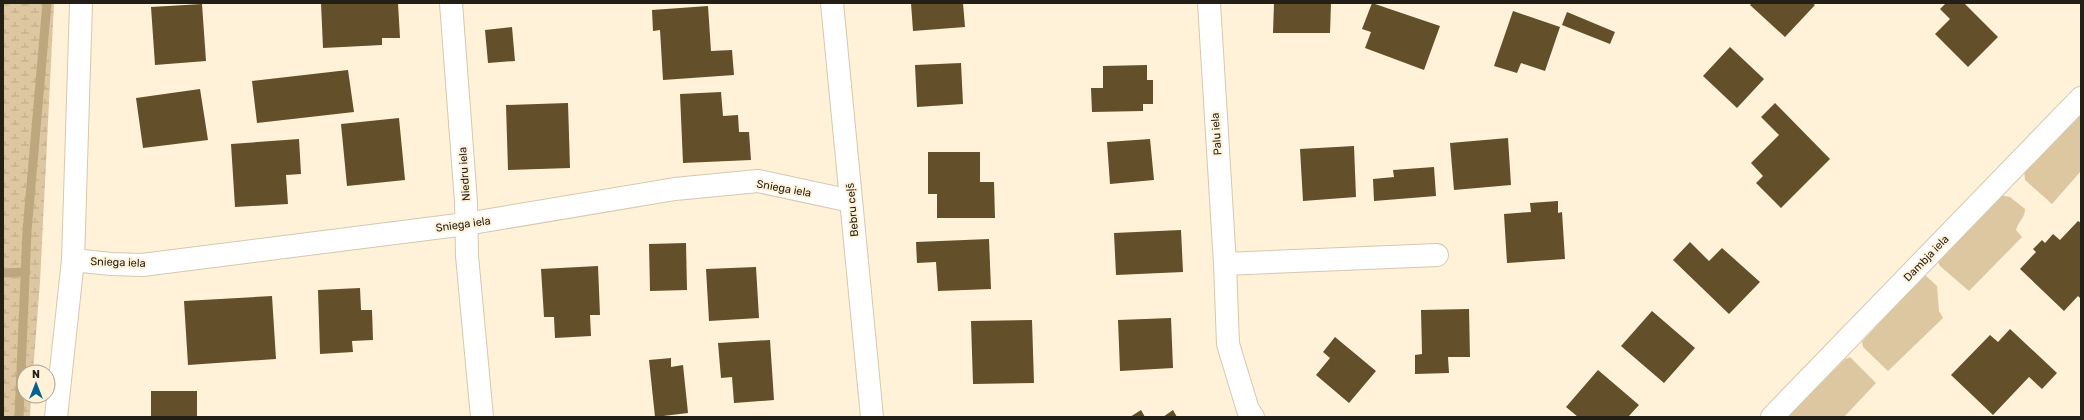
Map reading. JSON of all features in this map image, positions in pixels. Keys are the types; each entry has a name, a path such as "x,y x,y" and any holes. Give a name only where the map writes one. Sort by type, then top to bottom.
{"street":[{"path":"56,417 73,260 81,3"},
{"name":"Niedru iela","path":"451,3 466,202 474,350 482,417"},
{"name":"Bebru ceļš","path":"832,3 872,417"},
{"name":"Palu iela","path":"1208,3 1225,264 1228,344 1248,410 1253,417"},
{"name":"Dambja iela","path":"1772,417 2081,98"},
{"name":"Sniega iela","path":"73,260 111,264 142,265 466,224 675,189 758,181 851,201"},
{"path":"1225,264 1437,255"}],"green space":[{"path":"3,3 54,3 40,282 34,364 16,364 16,404 31,404 30,417 3,417"},
{"path":"2081,111 2081,171 2052,204 2025,180 2024,170"},
{"path":"2000,195 2010,197 2025,209 2024,215 2016,230 2022,237 1969,291 1940,266 1938,262 1940,256"},
{"path":"1925,275 1937,286 1939,311 1943,318 1888,371 1863,347 1862,342 1920,277"},
{"path":"1850,357 1876,383 1844,417 1787,417 1845,359"}],"building":[{"path":"321,3 398,3 400,38 382,38 382,45 323,48"},
{"path":"911,3 963,3 965,27 913,31"},
{"path":"1274,3 1331,3 1330,33 1273,33"},
{"path":"1372,3 1440,26 1424,70 1365,48 1371,32 1362,29"},
{"path":"1752,3 1812,3 1815,5 1785,37 1750,5"},
{"path":"1946,3 1964,3 1998,37 1968,67 1935,34 1950,19 1940,9"},
{"path":"202,4 206,61 155,65 151,7"},
{"path":"708,6 711,51 732,50 734,75 663,80 660,30 653,31 652,10"},
{"path":"1513,11 1560,27 1545,71 1521,63 1517,73 1494,66"},
{"path":"1567,12 1615,32 1610,44 1562,25"},
{"path":"512,27 515,61 488,63 485,30"},
{"path":"1730,47 1764,79 1737,108 1703,76"},
{"path":"961,63 963,104 917,107 915,65"},
{"path":"1147,65 1147,80 1153,80 1153,104 1143,104 1143,111 1092,112 1091,88 1103,88 1103,66"},
{"path":"348,70 354,112 257,123 252,81"},
{"path":"200,89 208,140 143,148 136,98"},
{"path":"721,92 723,116 738,115 739,132 749,132 751,160 683,163 680,94"},
{"path":"568,103 570,168 508,170 506,105"},
{"path":"1775,103 1830,159 1781,208 1756,183 1763,176 1751,163 1779,135 1761,117"},
{"path":"399,118 405,180 347,186 341,124"},
{"path":"1508,138 1511,185 1454,190 1450,143"},
{"path":"299,139 301,174 286,175 288,204 235,207 231,144"},
{"path":"1150,139 1154,180 1110,184 1107,142"},
{"path":"1354,146 1356,197 1303,201 1300,149"},
{"path":"928,152 980,152 980,182 994,182 995,218 937,218 937,194 928,194"},
{"path":"1434,167 1436,196 1374,201 1373,179 1394,177 1393,170"},
{"path":"1558,201 1558,213 1562,212 1565,259 1507,263 1504,214 1531,212 1530,203"},
{"path":"2078,221 2081,223 2081,299 2078,296 2064,311 2020,269 2036,252 2033,249 2042,240 2045,243 2053,234 2060,240"},
{"path":"1181,230 1183,272 1116,275 1114,233"},
{"path":"989,239 991,289 938,291 936,262 917,263 916,242"},
{"path":"1690,242 1709,261 1722,248 1760,282 1729,314 1673,260"},
{"path":"686,243 687,290 650,291 649,244"},
{"path":"598,266 600,315 590,315 591,336 555,338 554,317 544,317 541,269"},
{"path":"756,267 759,318 709,321 706,269"},
{"path":"360,288 361,310 372,310 373,340 352,341 353,352 320,354 318,290"},
{"path":"272,296 276,359 188,365 184,301"},
{"path":"1469,309 1470,357 1448,357 1449,373 1415,374 1415,355 1422,354 1421,310"},
{"path":"1652,311 1695,348 1664,383 1621,346"},
{"path":"1171,318 1173,368 1120,371 1118,320"},
{"path":"1032,320 1034,383 973,384 971,321"},
{"path":"2010,329 2057,373 2042,389 2029,377 1993,415 1951,375 1990,335 1998,342"},
{"path":"1335,337 1376,371 1349,403 1316,375 1330,358 1323,352"},
{"path":"770,340 774,400 734,403 732,377 721,378 718,343"},
{"path":"671,358 671,367 683,365 688,413 655,417 649,360"},
{"path":"1598,370 1639,405 1628,417 1578,417 1566,407"},
{"path":"151,391 197,391 197,417 151,417"},
{"path":"1141,410 1145,417 1130,417"},
{"path":"1173,410 1177,417 1163,417"}],"waterway":[{"path":"19,417 27,231 47,3"},
{"path":"3,273 26,272"}]}
